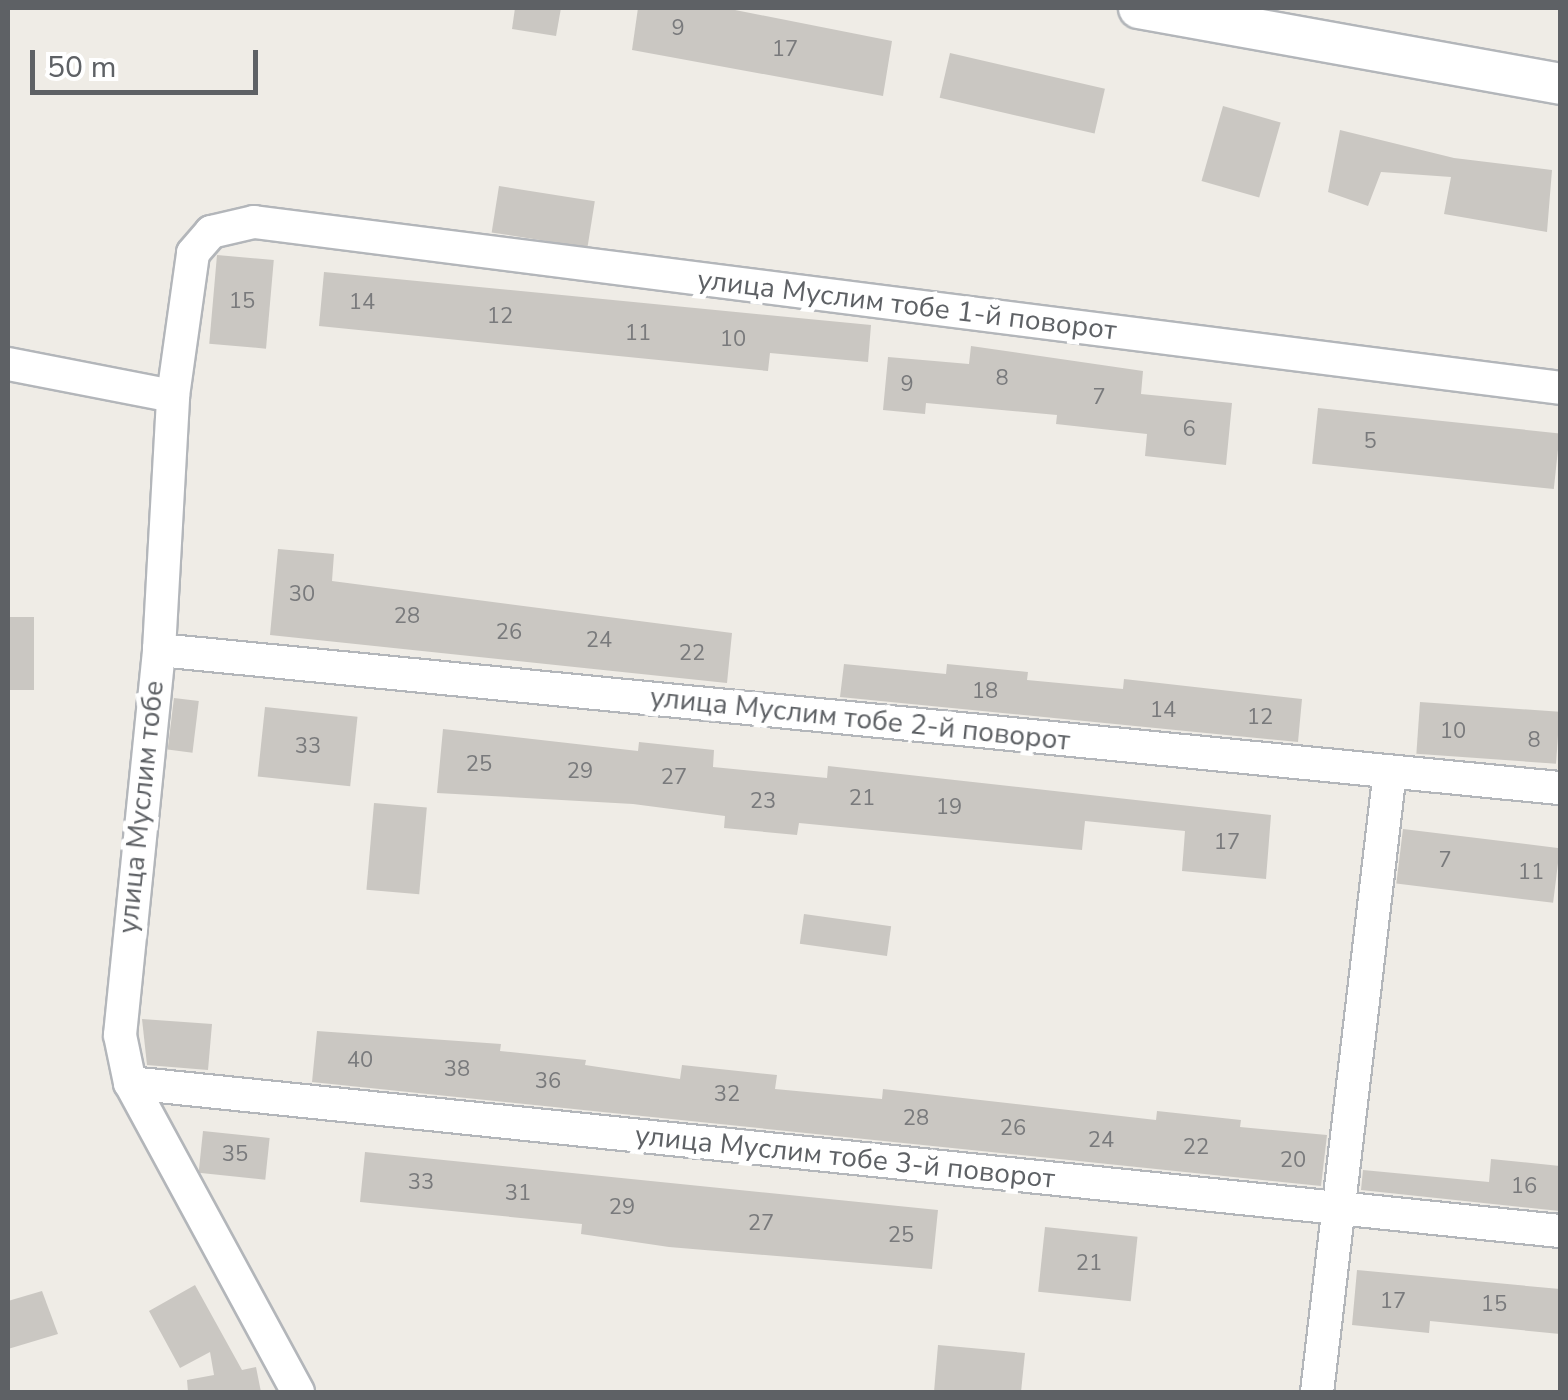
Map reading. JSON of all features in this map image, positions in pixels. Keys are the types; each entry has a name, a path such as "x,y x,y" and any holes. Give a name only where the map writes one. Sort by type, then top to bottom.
{"street":[{"path":"1138,8 1560,84"},
{"name":"улица Муслим тобе 1-й поворот","path":"254,222 1560,388"},
{"name":"улица Муслим тобе","path":"254,222 211,232 193,253 172,396 159,650 122,971 120,1035 130,1084 298,1392"},
{"path":"8,364 172,396"},
{"name":"улица Муслим тобе 2-й поворот","path":"159,650 1560,788"},
{"path":"1316,1392 1334,1207 1390,771"},
{"name":"улица Муслим тобе 3-й поворот","path":"130,1084 1560,1230"}],"building":[{"path":"515,8 561,8 556,36 512,29"},
{"path":"638,8 725,8 892,41 883,96 632,50"},
{"path":"950,53 1105,89 1095,134 940,98"},
{"path":"1223,106 1281,123 1259,198 1202,181"},
{"path":"1340,130 1454,158 1552,170 1547,232 1444,214 1451,177 1381,172 1368,206 1328,192"},
{"path":"499,186 595,201 587,248 492,232"},
{"path":"217,255 274,260 266,349 209,344"},
{"path":"324,272 871,325 868,362 770,353 768,371 319,326"},
{"path":"971,346 1143,371 1141,394 1232,403 1226,465 1145,456 1147,434 1056,424 1057,415 926,403 925,414 883,410 888,357 969,364"},
{"path":"1318,408 1560,433 1554,489 1312,464"},
{"path":"278,549 334,554 332,581 732,633 727,683 270,635"},
{"path":"8,617 34,617 34,690 8,690"},
{"path":"844,664 946,674 947,664 1028,672 1027,680 1123,689 1124,679 1302,699 1298,742 840,697"},
{"path":"174,698 199,701 192,753 168,750"},
{"path":"1420,702 1560,712 1556,764 1416,754"},
{"path":"265,707 357,717 350,786 258,777"},
{"path":"443,729 638,751 639,742 714,750 713,767 827,778 828,766 1271,815 1266,879 1182,871 1185,831 1085,821 1082,850 799,823 797,835 724,828 725,816 633,804 437,793"},
{"path":"374,803 427,808 419,894 366,890"},
{"path":"1403,829 1560,848 1553,903 1396,884"},
{"path":"804,914 891,926 887,956 800,944"},
{"path":"142,1019 212,1024 208,1070 147,1065"},
{"path":"317,1031 501,1044 500,1051 586,1060 585,1065 680,1079 682,1065 777,1075 775,1089 882,1099 883,1089 1156,1120 1157,1111 1241,1120 1240,1127 1327,1135 1321,1186 312,1082"},
{"path":"203,1131 270,1138 265,1180 199,1173"},
{"path":"365,1152 938,1210 932,1269 669,1247 581,1234 582,1224 360,1202"},
{"path":"1491,1159 1560,1166 1560,1211 1361,1190 1363,1170 1489,1182"},
{"path":"1045,1227 1137,1237 1131,1301 1038,1292"},
{"path":"1357,1270 1560,1289 1560,1334 1430,1321 1429,1333 1352,1325"},
{"path":"195,1285 242,1370 256,1367 261,1392 188,1392 187,1380 214,1375 210,1352 180,1368 149,1311"},
{"path":"42,1291 58,1334 8,1349 8,1301"},
{"path":"938,1345 1025,1353 1021,1392 934,1392"}]}
